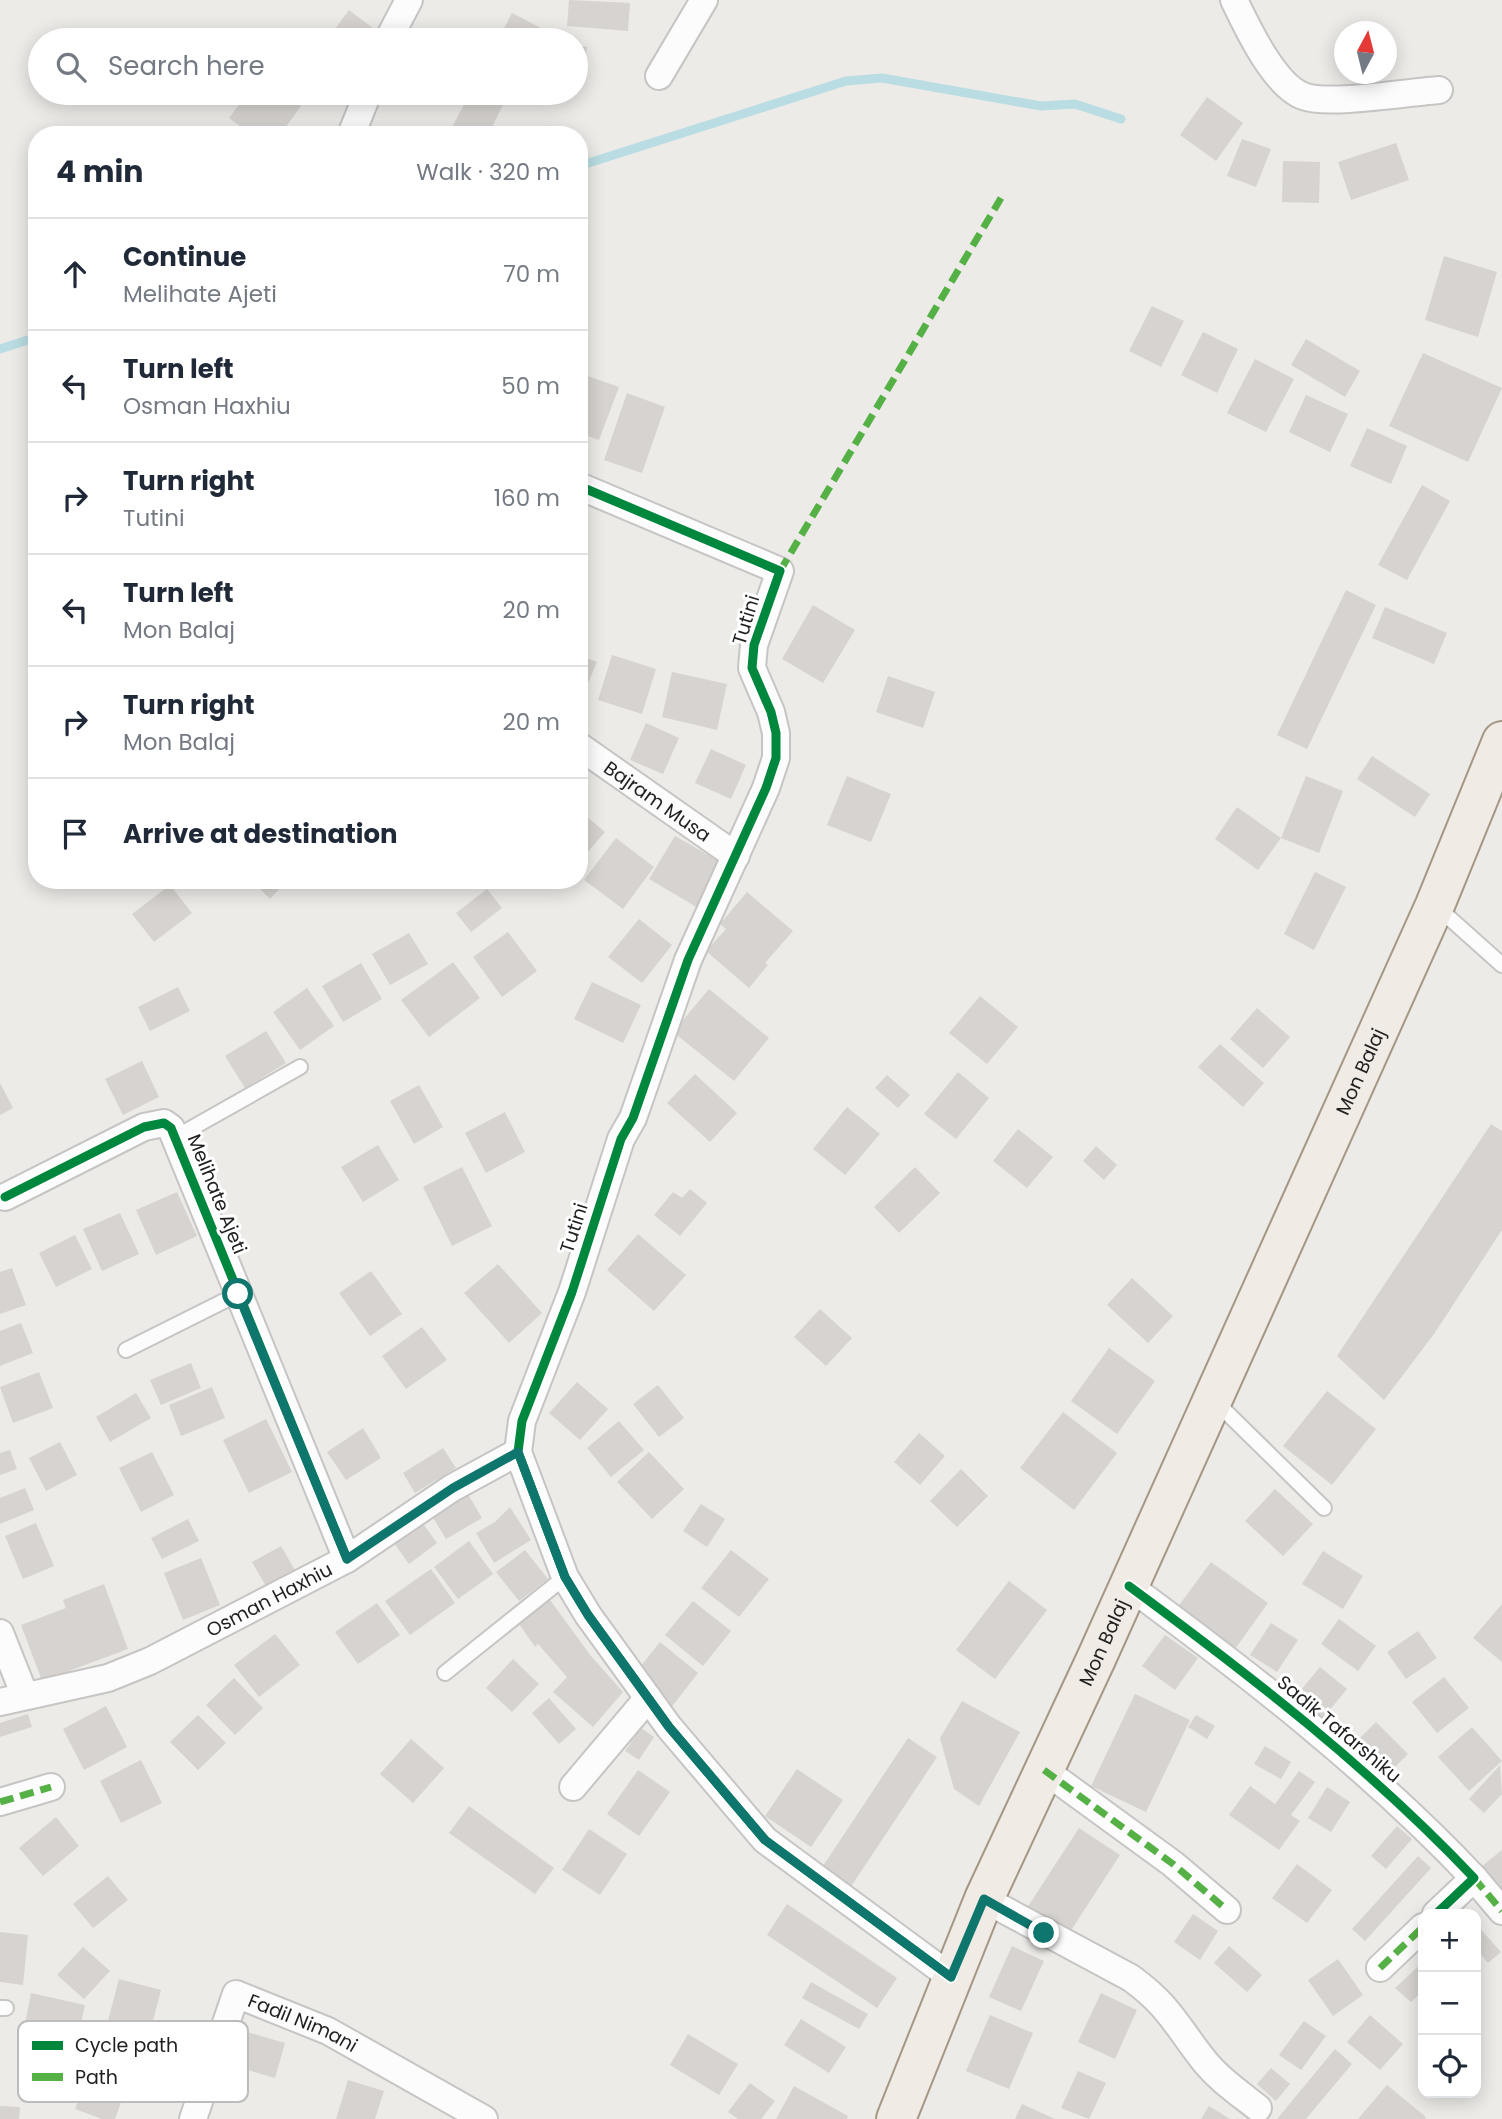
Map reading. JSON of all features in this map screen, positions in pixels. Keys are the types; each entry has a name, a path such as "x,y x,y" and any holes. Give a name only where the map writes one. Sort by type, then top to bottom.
{"main road":[{"name":"Mon Balaj","path":"896,2119 984,1899 1129,1586 1435,905 1502,741"}],"street":[{"path":"394,28 409,0"},
{"path":"659,76 704,0"},
{"path":"1234,0 1248,31 1274,69 1291,89 1304,97 1324,99 1439,90"},
{"path":"355,126 363,105"},
{"name":"Tutini","path":"588,490 780,571 754,645 752,668 771,712 776,733 776,758 736,856 688,960 633,1118 621,1139 572,1292 522,1421 518,1452 565,1577 648,1698 765,1840 951,1977"},
{"name":"Bajram Musa","path":"588,752 736,856"},
{"name":"Melihate Ajeti","path":"5,1197 155,1123 171,1128 347,1559"},
{"name":"Osman Haxhiu","path":"12,1699 108,1678 150,1661 347,1559 453,1488 518,1452"},
{"name":"Sadik Tafarshiku","path":"1129,1586 1228,1660 1349,1759 1437,1839 1502,1911"},
{"path":"0,1633 12,1699"},
{"path":"573,1787 648,1698"},
{"path":"1044,1770 1173,1864 1227,1910"},
{"path":"0,1802 51,1787"},
{"path":"1441,1909 1474,1878"},
{"path":"984,1899 1131,1978 1151,1993 1172,2014 1202,2059 1258,2108"},
{"path":"1380,1968 1418,1932"},
{"name":"Fadil Nimani","path":"227,2021 236,1994 328,2031 484,2119"},
{"name":"Fadil Nimani","path":"193,2119 199,2102"}],"lane":[{"path":"1435,905 1502,965"},
{"name":"Melihate Ajeti","path":"176,1137 300,1067"},
{"path":"126,1350 238,1294"},
{"path":"1213,1399 1324,1507"},
{"path":"445,1674 565,1577"}],"building":[{"path":"569,0 630,3 628,31 567,26"},
{"path":"349,10 373,28 336,28"},
{"path":"512,13 541,28 504,28"},
{"path":"1207,97 1243,123 1216,161 1180,135"},
{"path":"239,105 301,106 287,126 240,126 229,118"},
{"path":"464,105 503,105 492,126 453,126"},
{"path":"1242,139 1271,149 1256,187 1227,176"},
{"path":"1396,143 1409,180 1351,200 1338,162"},
{"path":"1283,161 1320,162 1319,203 1282,202"},
{"path":"1444,256 1497,272 1478,337 1425,320"},
{"path":"1152,306 1184,321 1161,367 1129,351"},
{"path":"1203,332 1238,349 1217,393 1181,375"},
{"path":"1306,339 1360,371 1345,397 1291,365"},
{"path":"1423,353 1502,388 1468,462 1389,426"},
{"path":"1255,359 1294,379 1266,432 1227,413"},
{"path":"588,376 619,387 599,440 588,436"},
{"path":"627,393 665,407 642,473 604,460"},
{"path":"1306,395 1348,414 1330,452 1289,432"},
{"path":"1367,428 1407,446 1391,484 1350,466"},
{"path":"1422,485 1450,501 1407,580 1378,565"},
{"path":"1346,590 1376,605 1307,749 1277,735"},
{"path":"813,605 855,630 823,683 782,659"},
{"path":"1385,607 1447,633 1434,664 1372,638"},
{"path":"612,655 656,669 642,714 598,700"},
{"path":"588,658 597,662 588,684"},
{"path":"672,672 727,684 717,730 662,717"},
{"path":"888,676 935,692 923,728 876,712"},
{"path":"646,723 679,738 663,774 630,760"},
{"path":"711,749 746,765 731,799 695,783"},
{"path":"1372,756 1430,794 1415,817 1357,779"},
{"path":"847,776 891,794 871,842 827,825"},
{"path":"1306,776 1343,791 1319,853 1281,838"},
{"path":"1237,807 1281,838 1258,870 1215,839"},
{"path":"588,818 605,832 588,852"},
{"path":"675,836 724,864 698,908 649,879"},
{"path":"616,838 654,867 623,909 588,883 588,875"},
{"path":"1315,872 1346,887 1314,950 1284,934"},
{"path":"165,889 173,889 192,913 154,942 132,914"},
{"path":"260,889 279,889 270,899"},
{"path":"487,889 502,908 471,932 456,913"},
{"path":"747,892 793,931 765,963 768,965 749,988 706,951 726,929 720,924"},
{"path":"639,919 672,945 642,983 608,957"},
{"path":"508,932 537,971 502,997 473,957"},
{"path":"409,933 428,964 390,985 372,954"},
{"path":"453,962 480,998 429,1037 401,1000"},
{"path":"361,963 382,999 343,1022 322,986"},
{"path":"592,982 641,1005 623,1043 574,1019"},
{"path":"178,987 190,1011 150,1031 138,1007"},
{"path":"307,988 334,1026 300,1050 273,1012"},
{"path":"709,989 769,1038 734,1081 673,1032"},
{"path":"980,996 1018,1027 987,1064 949,1033"},
{"path":"1257,1008 1290,1037 1263,1068 1230,1039"},
{"path":"266,1031 286,1063 245,1088 225,1056"},
{"path":"1220,1044 1264,1083 1243,1107 1198,1067"},
{"path":"142,1061 159,1097 123,1115 105,1079"},
{"path":"958,1072 989,1098 956,1139 924,1114"},
{"path":"695,1074 737,1113 710,1142 667,1103"},
{"path":"887,1075 910,1095 898,1108 875,1088"},
{"path":"0,1083 13,1108 0,1115"},
{"path":"419,1085 443,1127 414,1144 390,1101"},
{"path":"847,1107 880,1134 845,1175 813,1149"},
{"path":"505,1112 525,1152 486,1173 465,1133"},
{"path":"1491,1124 1502,1131 1502,1230 1434,1334 1384,1400 1337,1356"},
{"path":"1018,1129 1053,1157 1027,1188 993,1161"},
{"path":"378,1145 399,1180 363,1202 341,1167"},
{"path":"1096,1146 1117,1165 1104,1180 1083,1161"},
{"path":"462,1167 492,1226 452,1246 423,1187"},
{"path":"915,1167 940,1193 899,1233 874,1207"},
{"path":"690,1189 707,1203 680,1236 654,1215 673,1192 682,1198"},
{"path":"177,1192 197,1236 156,1255 136,1210"},
{"path":"120,1213 139,1254 102,1271 83,1229"},
{"path":"638,1234 686,1275 654,1311 607,1270"},
{"path":"75,1235 92,1269 56,1287 39,1253"},
{"path":"498,1264 542,1313 509,1343 464,1293"},
{"path":"12,1268 26,1305 0,1314 0,1272"},
{"path":"371,1271 402,1314 370,1336 339,1293"},
{"path":"1132,1278 1173,1316 1148,1343 1107,1305"},
{"path":"820,1309 852,1338 826,1366 794,1337"},
{"path":"21,1323 33,1353 0,1366 0,1331"},
{"path":"422,1327 447,1360 406,1389 382,1356"},
{"path":"1109,1348 1155,1381 1117,1434 1071,1401"},
{"path":"191,1363 201,1388 161,1405 150,1380"},
{"path":"39,1372 53,1408 13,1423 0,1387"},
{"path":"577,1382 608,1409 580,1440 549,1413"},
{"path":"658,1385 684,1418 659,1437 633,1404"},
{"path":"212,1387 225,1418 181,1436 169,1405"},
{"path":"1327,1391 1376,1429 1332,1485 1283,1446"},
{"path":"136,1393 151,1418 110,1442 96,1417"},
{"path":"1063,1412 1117,1453 1074,1510 1020,1468"},
{"path":"266,1419 292,1472 249,1493 223,1440"},
{"path":"619,1421 644,1450 611,1477 587,1448"},
{"path":"363,1428 381,1458 346,1480 327,1452"},
{"path":"919,1433 945,1456 920,1485 894,1462"},
{"path":"60,1442 77,1475 46,1491 29,1458"},
{"path":"443,1448 456,1468 415,1493 403,1473"},
{"path":"10,1450 17,1469 0,1475 0,1453"},
{"path":"152,1452 174,1495 141,1512 119,1468"},
{"path":"649,1452 684,1489 652,1519 617,1482"},
{"path":"961,1469 988,1496 957,1527 930,1501"},
{"path":"25,1488 34,1510 0,1524 0,1498"},
{"path":"465,1489 482,1518 446,1539 429,1511"},
{"path":"1275,1489 1313,1524 1283,1556 1245,1521"},
{"path":"701,1504 725,1519 707,1547 683,1531"},
{"path":"510,1507 531,1540 494,1563 476,1533 495,1522"},
{"path":"419,1518 437,1543 409,1564 391,1539"},
{"path":"188,1519 199,1541 162,1559 151,1538"},
{"path":"36,1523 54,1566 23,1579 5,1536"},
{"path":"469,1541 493,1574 458,1599 434,1567"},
{"path":"281,1546 296,1572 267,1588 252,1562"},
{"path":"525,1550 548,1579 519,1601 496,1572"},
{"path":"731,1550 769,1579 739,1617 701,1588"},
{"path":"1323,1551 1363,1576 1343,1609 1302,1584"},
{"path":"201,1558 220,1605 183,1620 164,1573"},
{"path":"1211,1562 1268,1603 1235,1649 1177,1608"},
{"path":"431,1569 455,1603 410,1635 385,1601"},
{"path":"1009,1581 1047,1610 995,1679 956,1650"},
{"path":"104,1584 128,1649 42,1681 21,1625 66,1608 63,1600"},
{"path":"550,1600 591,1656 623,1692 593,1727 553,1692 567,1677 538,1644 535,1647 517,1621"},
{"path":"693,1601 731,1631 703,1666 665,1635"},
{"path":"377,1603 400,1635 358,1664 335,1632"},
{"path":"1502,1604 1502,1662 1473,1638"},
{"path":"1339,1619 1376,1646 1358,1671 1321,1644"},
{"path":"1271,1623 1298,1640 1277,1672 1250,1655"},
{"path":"1418,1631 1437,1658 1406,1679 1387,1652"},
{"path":"275,1634 300,1665 259,1697 234,1665"},
{"path":"1165,1635 1198,1658 1175,1690 1142,1666"},
{"path":"660,1642 698,1673 667,1713 636,1672"},
{"path":"513,1659 539,1684 512,1712 486,1688"},
{"path":"1320,1667 1347,1689 1323,1718 1296,1696"},
{"path":"1444,1677 1469,1708 1437,1733 1412,1702"},
{"path":"234,1678 263,1708 235,1735 206,1705"},
{"path":"1135,1694 1190,1720 1146,1812 1091,1786"},
{"path":"549,1698 576,1729 559,1744 532,1713"},
{"path":"962,1701 1020,1732 979,1806 954,1789 940,1738"},
{"path":"106,1706 127,1747 84,1770 63,1729"},
{"path":"28,1714 32,1727 0,1737 0,1723"},
{"path":"198,1715 226,1743 198,1770 170,1742"},
{"path":"1196,1715 1215,1726 1207,1739 1188,1727"},
{"path":"1376,1722 1408,1754 1378,1784 1346,1752"},
{"path":"1472,1727 1502,1761 1469,1791 1438,1757"},
{"path":"641,1728 654,1737 639,1760 625,1751"},
{"path":"908,1738 937,1757 850,1888 821,1869"},
{"path":"411,1739 444,1768 413,1803 380,1774"},
{"path":"1265,1746 1291,1762 1281,1779 1254,1764"},
{"path":"141,1760 162,1803 121,1823 100,1781"},
{"path":"1500,1765 1502,1794 1484,1813 1469,1799"},
{"path":"797,1769 843,1800 811,1847 765,1816"},
{"path":"638,1770 670,1792 639,1836 607,1814"},
{"path":"1299,1771 1315,1782 1291,1815 1300,1821 1279,1850 1229,1815 1250,1786 1275,1804"},
{"path":"1327,1787 1350,1802 1331,1832 1308,1818"},
{"path":"469,1806 554,1868 535,1894 449,1833"},
{"path":"56,1817 79,1846 43,1876 19,1848"},
{"path":"1397,1826 1412,1839 1386,1869 1371,1856"},
{"path":"1079,1828 1120,1855 1066,1938 1025,1911"},
{"path":"589,1829 627,1854 600,1895 562,1870"},
{"path":"1502,1850 1502,1891 1482,1866"},
{"path":"1418,1856 1431,1868 1365,1941 1352,1929"},
{"path":"1297,1864 1332,1890 1307,1923 1272,1898"},
{"path":"108,1876 128,1900 93,1928 73,1904"},
{"path":"787,1904 897,1978 877,2008 767,1935"},
{"path":"1193,1914 1218,1931 1200,1960 1174,1942"},
{"path":"1481,1930 1501,1952 1488,1963 1481,1954"},
{"path":"0,1932 28,1935 23,1985 0,1982"},
{"path":"1012,1946 1044,1961 1021,2011 989,1997"},
{"path":"1229,1946 1262,1975 1247,1992 1214,1963"},
{"path":"83,1947 110,1971 84,1999 57,1975"},
{"path":"1338,1959 1363,1995 1333,2016 1308,1980"},
{"path":"1418,1967 1418,1996 1411,2002 1395,1988"},
{"path":"119,1979 161,1990 153,2021 108,2021"},
{"path":"811,1982 868,2014 859,2029 802,1998"},
{"path":"31,1993 85,2005 81,2021 26,2021"},
{"path":"1101,1993 1137,2010 1115,2059 1078,2042"},
{"path":"990,2015 1033,2033 1009,2089 966,2071"},
{"path":"1370,2015 1403,2044 1380,2070 1347,2042"},
{"path":"801,2019 846,2047 829,2073 784,2045"},
{"path":"1304,2021 1326,2036 1301,2070 1279,2055"},
{"path":"248,2032 285,2043 275,2078 248,2070"},
{"path":"688,2034 738,2064 719,2095 670,2065"},
{"path":"1335,2049 1352,2064 1306,2119 1277,2119"},
{"path":"1271,2068 1290,2084 1276,2101 1257,2084"},
{"path":"1078,2071 1106,2083 1089,2119 1061,2108"},
{"path":"348,2080 384,2091 375,2119 336,2119"},
{"path":"750,2083 775,2101 761,2119 738,2119 728,2112"},
{"path":"1387,2085 1426,2117 1425,2119 1358,2119"},
{"path":"794,2086 848,2116 847,2119 776,2119"},
{"path":"78,2102 121,2102 115,2119 102,2119 75,2109"},
{"path":"1022,2104 1055,2119 1015,2119"},
{"path":"0,2106 20,2107 19,2119 0,2119"},
{"path":"1209,2106 1230,2119 1201,2119"}],"waterway":[{"path":"588,163 846,81 882,78 1041,106 1075,104 1121,119"},
{"path":"0,349 28,340"}],"marked path":[{"path":"780,571 1001,198"},
{"path":"1044,1770 1173,1864 1227,1910"},
{"path":"0,1802 51,1787"},
{"path":"1474,1878 1502,1911"},
{"path":"1380,1968 1418,1932"}],"cycle path":[{"path":"588,490 780,571 754,645 752,668 771,712 776,733 776,758 766,788 688,960 633,1118 621,1139 572,1292 522,1421 518,1452 565,1577 588,1615 669,1727 765,1840 951,1977"},
{"path":"5,1197 144,1127 164,1123 171,1128 347,1559"},
{"path":"1129,1586 1308,1724 1393,1798 1474,1878 1441,1909"}],"route":[{"path":"238,1294 347,1559 453,1488 518,1452 565,1577 588,1615 669,1727 765,1840 951,1977 984,1899 1044,1933"}]}
